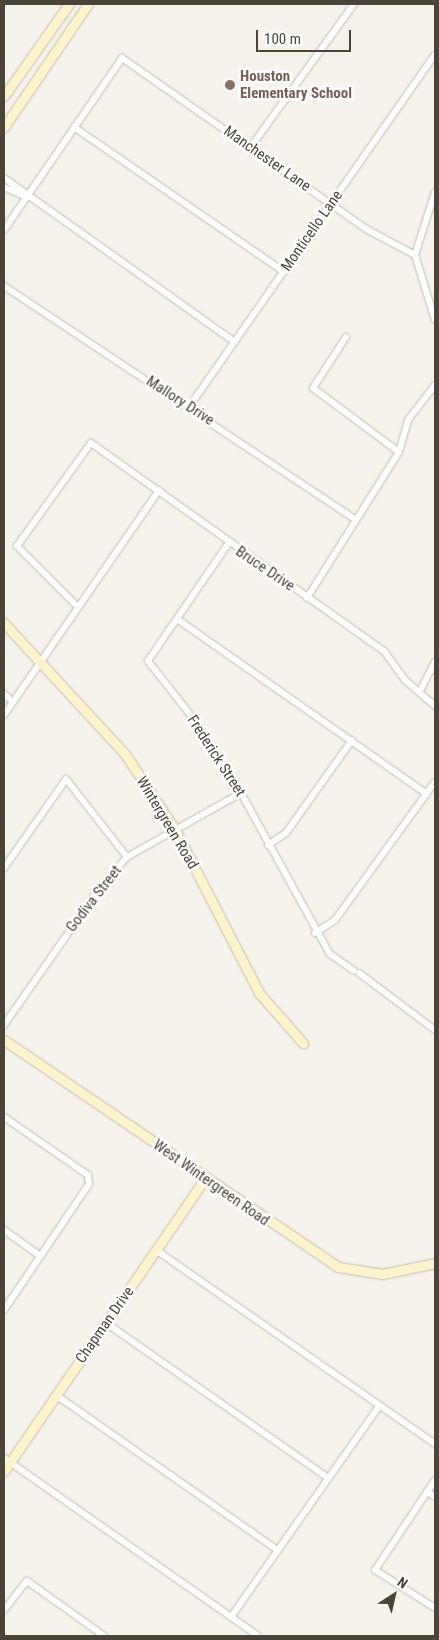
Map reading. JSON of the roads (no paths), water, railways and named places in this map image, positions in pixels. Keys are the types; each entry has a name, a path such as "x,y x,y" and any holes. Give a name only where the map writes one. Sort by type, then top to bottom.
{"street":[{"path":"4,96 69,4"},
{"path":"4,127 88,4"},
{"path":"250,148 354,4"},
{"name":"Monticello Lane","path":"189,407 435,55"},
{"name":"Manchester Lane","path":"74,127 122,58 330,204 415,255"},
{"path":"4,230 74,127 284,272"},
{"path":"4,178 26,197 235,342"},
{"path":"4,187 26,197"},
{"path":"435,192 415,255 435,320"},
{"name":"Mallory Drive","path":"4,286 189,407 355,519"},
{"path":"346,337 313,388 399,452"},
{"path":"307,598 355,519 399,452 408,420 435,385"},
{"name":"Bruce Drive","path":"77,606 17,546 86,446 90,443 159,490 228,544 384,651 435,706"},
{"path":"4,714 159,490"},
{"name":"Frederick Street","path":"228,544 148,661 193,718 242,793 315,932 330,954 435,1030"},
{"path":"178,619 427,794"},
{"name":"Wintergreen Road","path":"4,623 125,754 174,828 258,992 303,1043"},
{"path":"420,691 435,662"},
{"path":"4,694 13,702"},
{"path":"268,844 286,833 352,740"},
{"path":"4,868 66,779 127,858"},
{"path":"315,932 335,920 435,782"},
{"name":"Godiva Street","path":"4,1025 96,893 127,858 174,828 242,793"},
{"name":"West Wintergreen Road","path":"4,1040 338,1268 382,1274 435,1263"},
{"path":"4,1117 88,1175 89,1184 4,1310"},
{"name":"Chapman Drive","path":"4,1472 7,1460 56,1395 205,1179"},
{"path":"4,1230 40,1256"},
{"path":"156,1250 435,1444"},
{"path":"106,1323 328,1478"},
{"path":"56,1395 277,1550"},
{"path":"231,1617 380,1405"},
{"path":"7,1460 258,1636"},
{"path":"435,1480 375,1570 435,1608"},
{"path":"427,1492 435,1498"},
{"path":"4,1610 27,1581 99,1635"}],"place":[{"name":"Houston Elementary School","path":"230,85"}]}
